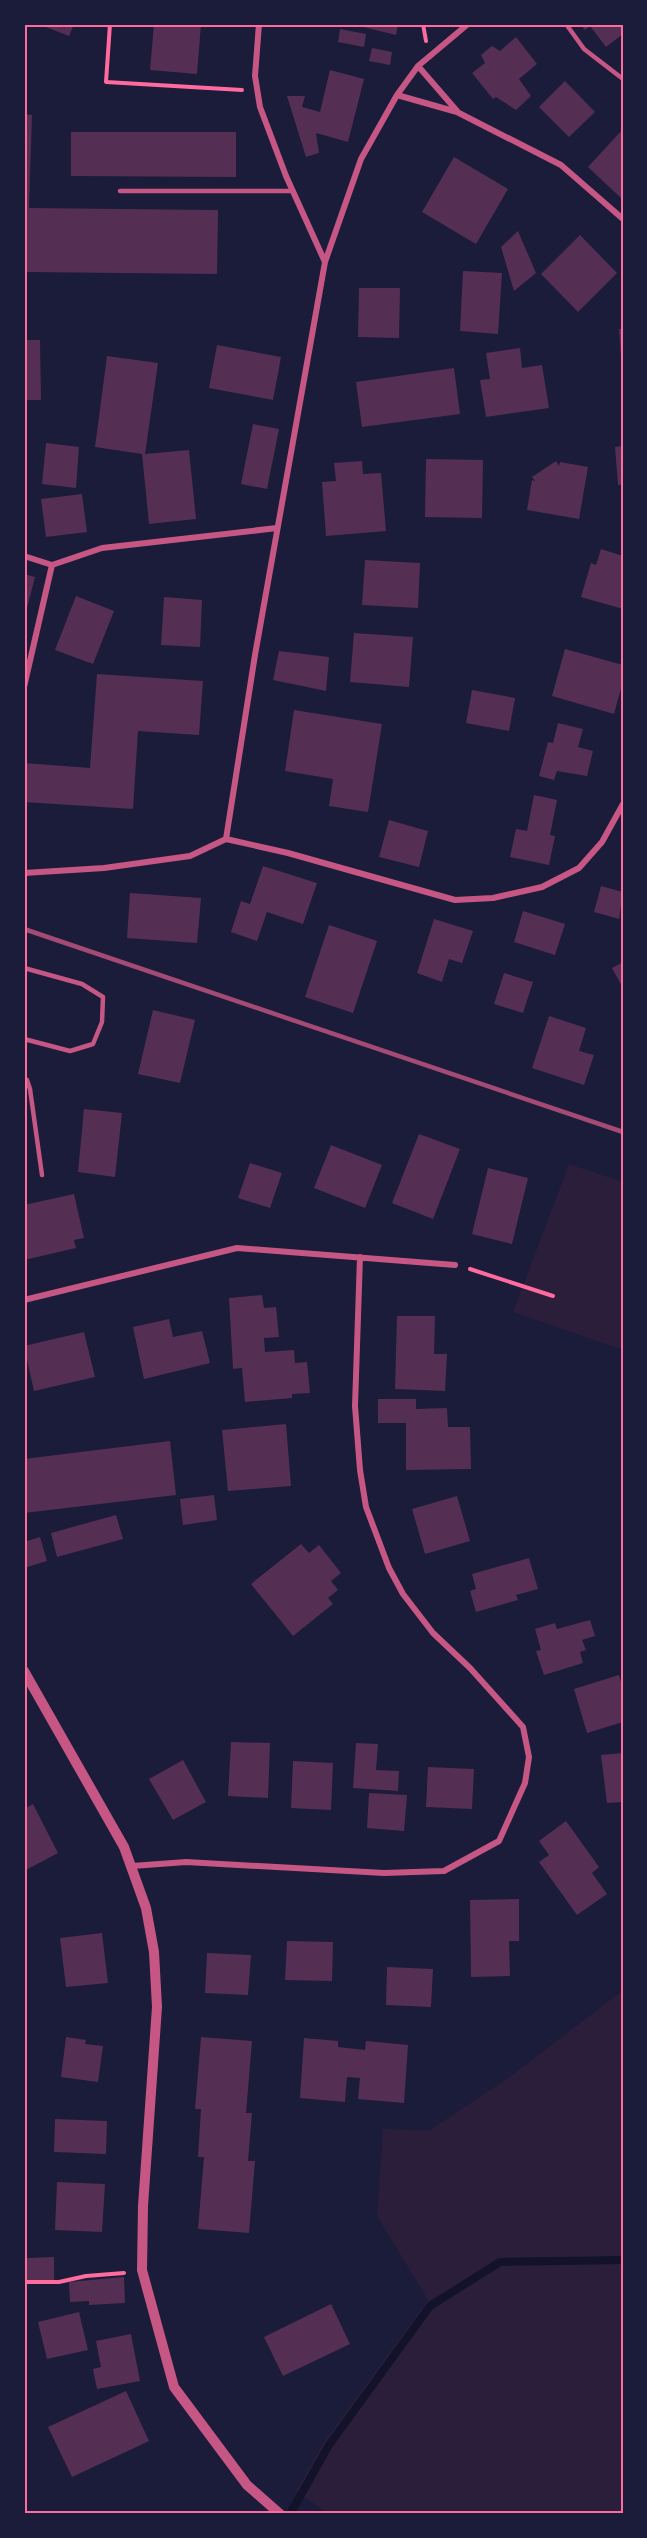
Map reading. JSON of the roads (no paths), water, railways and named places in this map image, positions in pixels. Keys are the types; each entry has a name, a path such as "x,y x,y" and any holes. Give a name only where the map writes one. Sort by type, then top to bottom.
{"street":[{"path":"259,24 255,76 260,107 292,191 325,262"},
{"path":"226,839 277,528 325,262 361,159 397,95 418,66 468,24"},
{"path":"418,66 457,112"},
{"path":"397,95 457,112 561,165 623,219"},
{"path":"24,556 52,565 102,548 277,528"},
{"path":"24,687 52,565"},
{"path":"24,873 104,868 190,856 226,839 288,853 455,900 493,898 542,887 579,868 602,842 623,804"},
{"path":"24,1300 237,1248 454,1265"},
{"path":"132,1866 186,1862 384,1873 444,1871 499,1841 525,1783 529,1757 523,1728 470,1668 433,1633 403,1594 376,1538 366,1507 360,1470 355,1406 360,1257"},
{"path":"24,1671 124,1847 146,1908 154,1952 157,2007 145,2166 142,2270 174,2387 248,2485 280,2514"}],"lane":[{"path":"566,24 584,49 623,80"},
{"path":"120,191 292,191"},
{"path":"24,968 82,984 103,997 102,1022 93,1044 70,1051 24,1039"},
{"path":"24,1079 27,1080 30,1089 42,1175"}],"waterway":[{"path":"290,2514 329,2445 430,2306 500,2262 623,2260"}],"railway":[{"path":"24,929 623,1132"}]}
